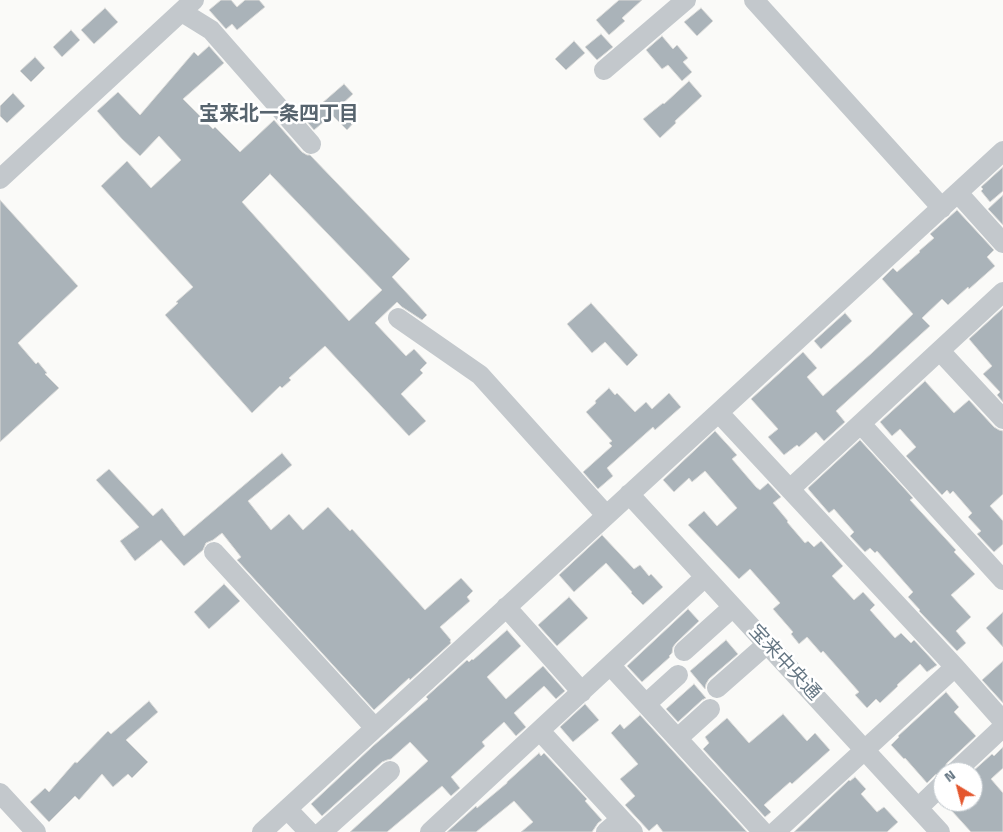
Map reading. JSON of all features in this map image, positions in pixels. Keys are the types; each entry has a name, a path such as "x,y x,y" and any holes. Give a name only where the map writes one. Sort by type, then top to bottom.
{"street":[{"path":"604,70 686,0"},
{"path":"754,0 942,208"},
{"path":"0,179 188,6 311,144"},
{"path":"262,832 1003,151"},
{"path":"958,193 1003,243"},
{"path":"790,489 1003,292"},
{"path":"398,318 480,375 606,515"},
{"path":"940,351 1003,419"},
{"path":"719,413 1003,721"},
{"path":"861,424 1003,580"},
{"name":"宝来中央通","path":"629,494 940,832"},
{"path":"214,552 375,728"},
{"path":"430,832 705,577"},
{"path":"506,607 582,692"},
{"path":"684,651 733,607"},
{"path":"717,688 767,644"},
{"path":"610,665 763,832"},
{"path":"775,832 955,667"},
{"path":"646,704 678,675"},
{"path":"678,738 710,709"},
{"path":"966,762 1003,727"},
{"path":"540,731 620,828"},
{"path":"322,832 390,771"},
{"path":"0,793 36,832"},
{"path":"918,808 933,794"},
{"path":"287,809 308,832"}],"building":[{"path":"221,0 231,0 237,7 245,0 259,0 265,7 237,30 232,24 226,29 209,10"},
{"path":"619,0 642,0 622,18 625,21 609,35 596,20"},
{"path":"105,8 118,22 94,44 81,30"},
{"path":"701,8 713,21 697,36 684,22"},
{"path":"71,30 80,40 62,57 53,47"},
{"path":"601,34 613,47 597,60 585,47"},
{"path":"662,36 673,49 677,45 688,58 683,62 692,72 682,81 668,65 662,69 646,50"},
{"path":"574,41 585,53 566,70 555,59"},
{"path":"209,46 224,63 183,99 213,129 215,127 240,152 274,120 302,152 310,155 410,259 392,277 427,315 422,320 397,302 375,323 406,356 414,349 427,363 420,370 423,373 401,394 426,421 409,436 325,346 289,378 291,380 282,388 280,386 252,413 165,315 193,287 101,186 127,161 151,188 181,160 159,136 140,156 97,111 118,92 140,115 194,52 198,56","holes":["270,174 382,290 349,321 242,202"]},
{"path":"35,57 45,68 31,82 20,71"},
{"path":"689,81 702,96 660,138 643,119 664,104"},
{"path":"344,84 353,94 341,105 357,119 347,130 332,115 314,130 303,117 319,102 321,104"},
{"path":"13,93 25,106 7,123 0,116 0,106"},
{"path":"1003,167 1003,191 990,202 981,191 983,189 981,187"},
{"path":"1003,195 1003,225 988,209"},
{"path":"0,200 78,286 18,343 36,364 38,362 47,373 45,374 59,388 0,442"},
{"path":"957,210 994,250 987,257 995,266 948,305 942,299 922,318 930,326 836,411 845,422 824,441 816,432 799,447 797,445 784,455 768,437 778,429 751,399 803,352 817,368 807,377 823,396 872,353 913,314 882,279 893,268 897,272 920,252 934,238 930,234"},
{"path":"591,303 638,355 627,366 605,342 592,353 567,324"},
{"path":"1003,308 1003,402 997,395 1000,392 983,374 992,366 969,339"},
{"path":"845,313 852,321 821,349 814,341"},
{"path":"925,381 954,413 969,400 994,427 1003,431 1003,494 990,506 1003,521 1003,544 994,552 977,534 981,531 968,517 972,513 953,491 950,494 947,490 942,495 906,456 916,447 900,429 892,436 880,422"},
{"path":"609,388 615,395 617,393 635,412 646,402 652,409 669,393 681,407 655,430 653,427 607,468 613,476 598,489 583,472 612,446 609,443 612,441 586,412"},
{"path":"715,431 737,455 732,459 756,487 760,490 768,483 781,497 773,503 805,543 808,541 814,547 821,541 843,566 832,576 854,600 863,592 875,605 870,610 895,638 901,633 911,643 914,640 937,665 927,672 920,664 880,703 876,699 867,708 855,695 859,692 823,651 821,653 807,637 799,644 791,634 793,632 773,609 780,603 750,569 739,579 688,525 704,511 717,526 737,508 705,471 692,482 689,478 674,492 663,480"},
{"path":"860,440 913,498 910,500 956,550 954,552 975,574 951,595 971,617 956,631 966,643 957,651 919,611 908,597 913,592 877,551 875,553 870,548 865,552 850,536 854,532 834,509 829,513 808,488"},
{"path":"282,453 292,465 248,501 271,530 289,514 303,530 328,507 350,531 352,529 425,610 461,578 473,591 467,597 470,601 440,627 451,640 451,643 374,710 237,560 241,557 222,533 206,543 203,550 184,566 161,540 135,561 120,541 139,527 96,480 109,469 153,516 162,508 184,536"},
{"path":"602,535 634,569 640,565 649,576 651,574 663,587 643,605 606,563 574,592 559,575"},
{"path":"224,584 240,601 209,629 194,612"},
{"path":"569,597 588,618 557,646 538,625"},
{"path":"688,609 699,621 676,643 670,657 642,682 627,666"},
{"path":"1003,612 1003,647 986,628"},
{"path":"507,630 521,646 487,677 506,699 543,666 565,691 556,699 544,686 514,713 526,727 516,736 504,722 482,742 485,746 451,777 460,788 451,796 442,786 387,832 350,832 428,761 410,742 391,759 382,762 322,816 311,804 373,746 428,699 426,697 467,660 469,662 473,660"},
{"path":"726,640 738,654 709,679 705,689 690,671"},
{"path":"1003,661 1003,703 982,680"},
{"path":"694,684 706,698 678,722 666,709"},
{"path":"946,692 959,707 954,712 976,736 948,762 933,762 933,777 927,783 891,745 898,736"},
{"path":"149,701 158,712 126,740 148,762 132,778 128,774 113,787 102,774 79,800 75,796 49,822 30,802 45,788 49,792 75,762 77,763 108,731 111,734"},
{"path":"585,704 599,720 573,742 560,727"},
{"path":"783,714 807,741 815,733 830,750 792,784 790,782 764,805 771,812 765,817 703,749 709,743 705,737 727,718 749,743"},
{"path":"640,715 747,832 663,832 657,824 649,831 625,805 635,796 620,779 638,764 611,733 620,724 624,729"},
{"path":"1003,747 1003,768 991,779 1003,793 1003,832 971,832 953,812 983,812 983,762 992,754 994,756"},
{"path":"539,753 541,756 544,753 587,799 585,801 602,820 592,832 521,832 533,822 514,801 476,832 447,832 476,806 477,808 507,783"},
{"path":"855,777 866,789 861,794 877,812 884,807 898,822 887,832 794,832 849,780"}],"district":[{"name":"宝来北一条四丁目","path":"279,115"}]}
